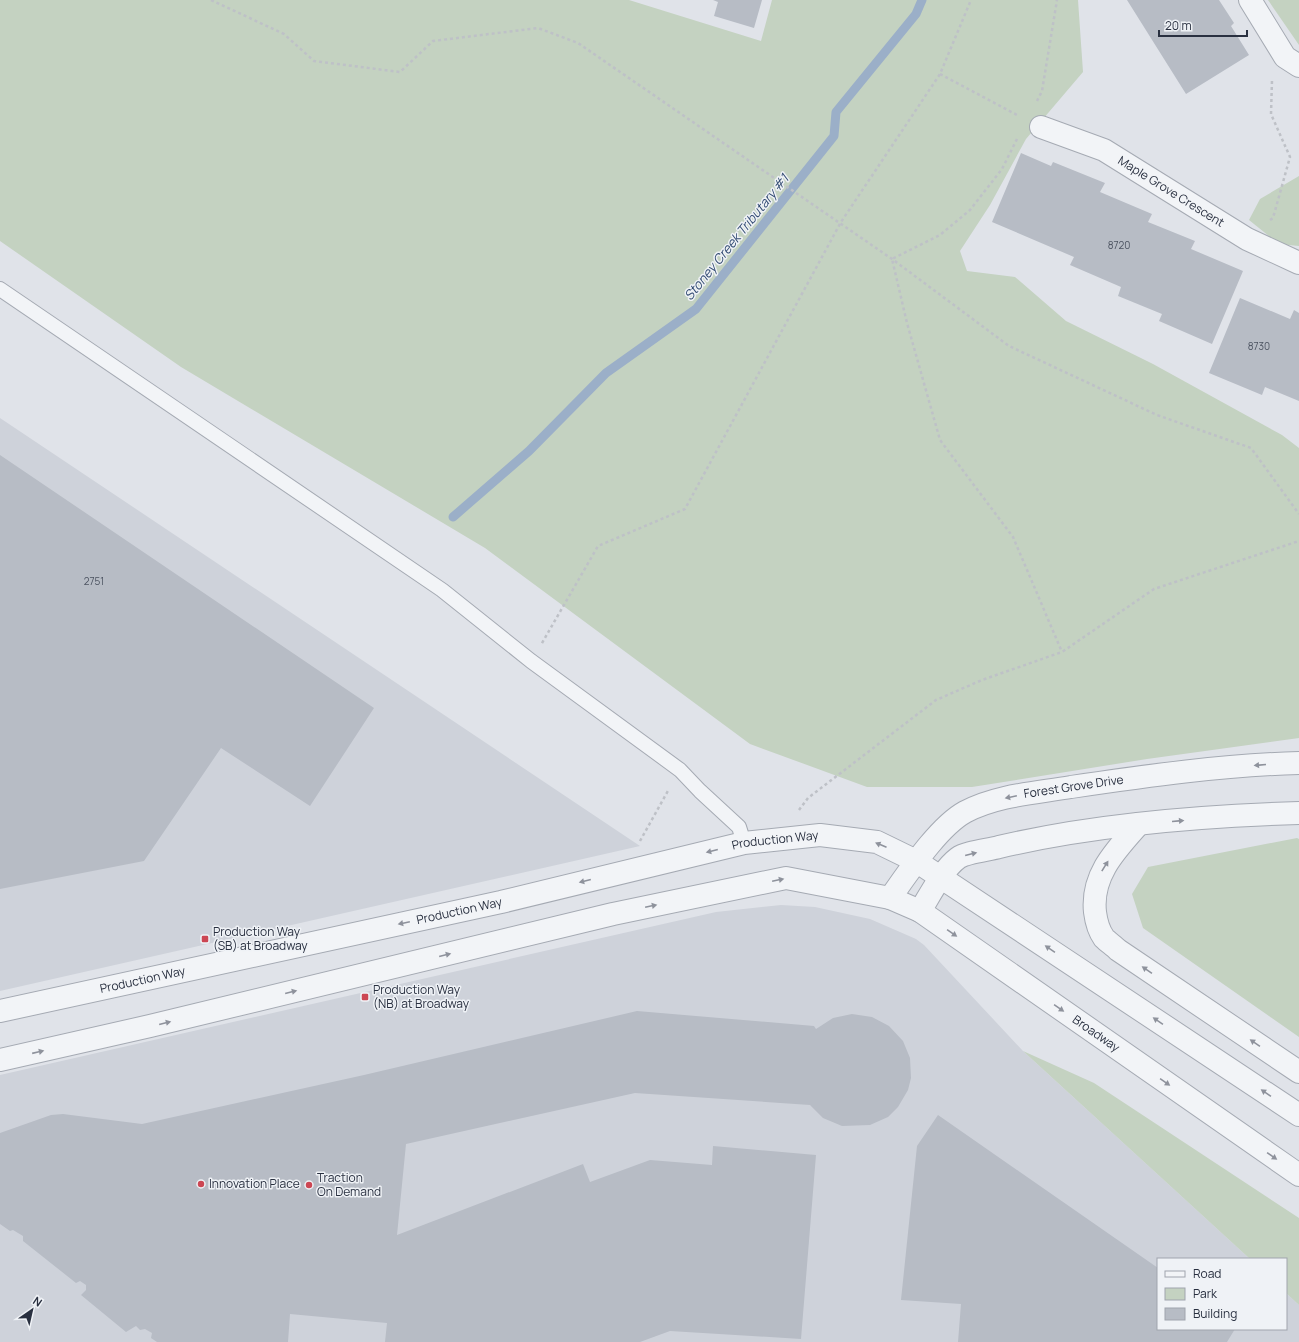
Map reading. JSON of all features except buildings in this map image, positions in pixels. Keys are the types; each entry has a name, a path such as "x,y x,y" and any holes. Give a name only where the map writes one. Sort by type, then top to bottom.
{"street":[{"path":"1250,0 1292,62"},
{"name":"Maple Grove Crescent","path":"1034,124 1104,150 1247,239 1299,263"},
{"name":"Forest Grove Drive","path":"890,898 916,861 942,830 964,813 984,803 1018,795 1146,776 1274,764 1299,764"},
{"path":"920,911 941,876 959,857 1042,837 1139,824 1243,815 1299,813"},
{"path":"1139,824 1115,851 1100,874 1095,888 1095,919 1103,937 1118,950 1299,1072"},
{"name":"Production Way","path":"0,1011 501,902 744,843 820,835 877,842 916,861"},
{"path":"916,861 941,876 1299,1115"},
{"path":"0,1060 158,1024 613,914 786,878 890,898"},
{"name":"Broadway","path":"890,898 920,911 1299,1175"}],"lane":[{"path":"0,289 442,590 531,661 680,770 700,791 739,827 744,843"}],"path":[{"path":"211,0 284,34 314,61 400,72 434,41 538,28 578,43 841,222 1008,346 1156,415 1251,448 1299,514"},
{"path":"531,661 598,546 685,509 841,222 940,74 971,0"},
{"path":"892,259 940,236 970,210 1034,124 1042,91 1058,0"},
{"path":"1273,218 1290,157 1271,114 1272,79 1292,62"},
{"path":"940,74 1034,124"},
{"path":"892,259 907,323 940,440 1013,537 1062,652"},
{"path":"798,810 808,798 936,700 982,680 1062,652 1154,589 1299,541"},
{"path":"639,843 680,770"}],"shaded area":[{"path":"0,418 640,846 0,991"},
{"path":"781,905 815,907 870,919 916,939 924,945 1023,1051 1249,1258 1157,1258 1157,1330 1287,1330 1287,1294 1299,1305 1299,1342 0,1342 0,1075 716,912"}],"green space":[{"path":"0,0 629,0 761,41 772,0 1078,0 1083,72 1026,139 990,205 960,251 967,271 1015,277 1066,321 1153,364 1282,435 1299,448 1299,738 1147,759 972,787 867,787 750,744 485,548 181,367 0,241"},
{"path":"1268,0 1299,0 1299,45"},
{"path":"1299,176 1299,246 1279,244 1249,220 1260,199"},
{"path":"1297,838 1299,839 1299,1037 1143,928 1132,894 1148,867"},
{"path":"1023,1051 1094,1083 1299,1218 1299,1305 1287,1294 1287,1258 1249,1258"}],"waterway":[{"name":"Stoney Creek Tributary #1","path":"453,517 529,451 606,373 696,309 834,136 836,112 916,14 922,0"}],"place":[{"name":"Production Way (SB) at Broadway","path":"205,939"},
{"name":"Production Way (NB) at Broadway","path":"365,997"},
{"name":"Innovation Place","path":"201,1184"},
{"name":"Traction On Demand","path":"309,1185"}]}
